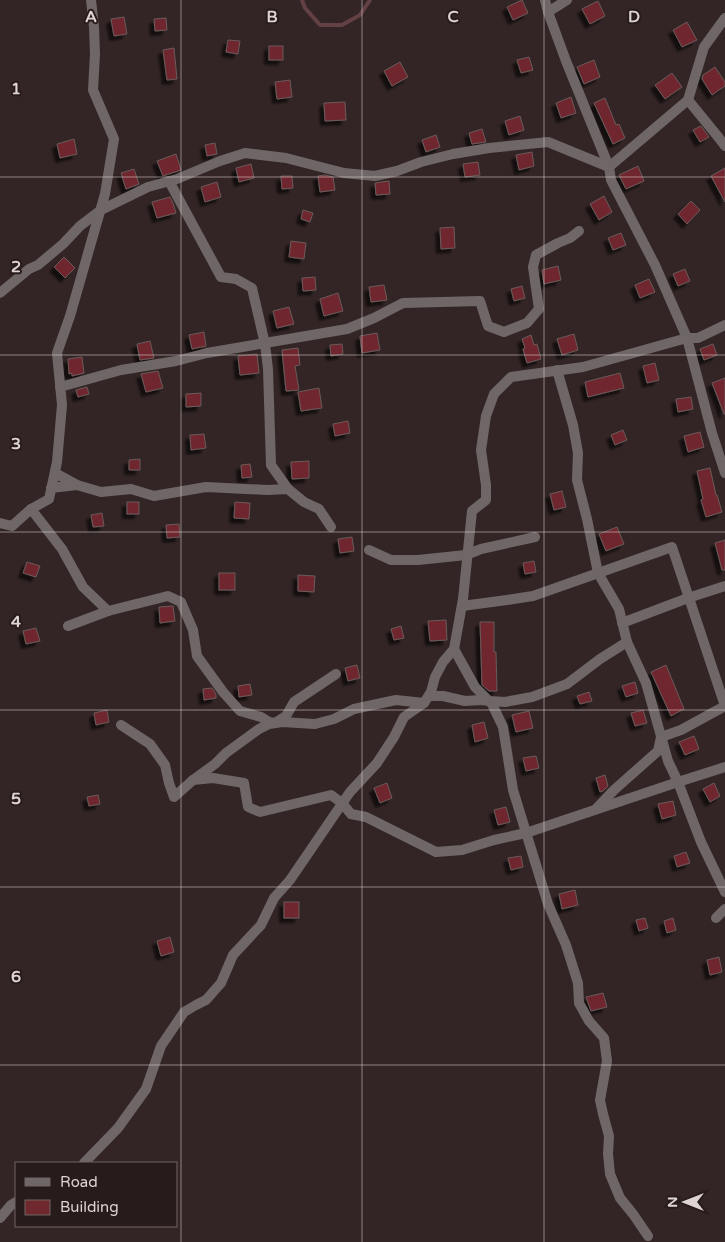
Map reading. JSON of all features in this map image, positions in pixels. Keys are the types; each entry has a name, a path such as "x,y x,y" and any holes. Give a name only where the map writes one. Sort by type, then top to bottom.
{"street":[{"path":"0,523 12,526 31,509 49,499 57,462 62,406 56,353 70,316 105,194 114,139 93,90 95,54 91,0"},
{"path":"545,0 566,61 608,167 611,180 655,265 687,338 712,433 725,473"},
{"path":"548,12 567,0"},
{"path":"608,167 688,100 704,47 725,18"},
{"path":"688,100 725,146"},
{"path":"0,293 29,269 38,265 63,244 80,226 101,210 148,187 177,179 220,161 246,153 286,158 344,173 375,176 453,154 548,142 608,167"},
{"path":"169,181 221,277 236,279 252,288 265,344 271,465 288,488 304,502 319,509 331,527"},
{"path":"60,387 121,370 347,329 403,303 480,301 488,326 504,332 527,322 539,309 533,267 536,255 578,232"},
{"path":"85,1162 118,1128 146,1089 161,1046 184,1012 206,1000 221,982 233,955 261,925 274,898 290,880 350,792 377,763 404,717 426,700 443,662 454,649 462,606 472,511 486,500 481,450 486,416 494,394 511,377 584,367 687,338 698,338 725,325"},
{"path":"557,370 573,425 578,453 577,480 598,573 619,608 628,642 646,684 668,761 701,842 725,892"},
{"path":"55,473 77,485 101,492 131,489 154,496 206,487 267,490 288,488"},
{"path":"51,488 77,485"},
{"path":"31,509 62,548 83,587 108,611"},
{"path":"369,550 391,560 418,560 466,555 481,548 535,537"},
{"path":"462,606 533,596 672,547 725,706 681,730 661,737"},
{"path":"622,623 725,586"},
{"path":"68,626 108,611 168,596 181,602 193,630 196,656 208,673 240,712 261,717 269,722 275,723 286,716 294,702 336,674"},
{"path":"121,726 150,744 165,765 174,797 226,753 269,724 282,722 315,724 334,719 354,709 396,700 426,700 443,696 465,701 506,702 532,697 567,684 600,659 628,642"},
{"path":"454,649 475,687 490,701 503,727 513,790 548,904 566,945 578,982 579,1002 589,1021 604,1038 607,1061 600,1100 609,1136 610,1174 620,1198 648,1236"},
{"path":"596,809 614,790 658,751 661,737"},
{"path":"193,780 213,778 244,783 248,807 260,812 331,795 352,814 366,817 436,852 462,850 526,833 725,767"},
{"path":"716,918 725,909"},
{"path":"0,1218 15,1203"}],"building":[{"path":"522,0 528,13 513,20 507,7"},
{"path":"598,1 605,16 590,24 582,9"},
{"path":"124,17 127,34 114,36 111,19"},
{"path":"166,18 167,30 155,31 154,19"},
{"path":"687,22 697,40 682,47 673,30"},
{"path":"228,40 240,41 238,54 226,52"},
{"path":"269,46 283,46 283,60 269,60"},
{"path":"174,48 177,79 167,80 163,50"},
{"path":"529,57 533,70 521,73 517,60"},
{"path":"594,60 600,77 584,84 577,67"},
{"path":"400,62 408,77 392,86 384,71"},
{"path":"715,67 725,82 725,86 712,95 702,79 703,75"},
{"path":"672,73 682,87 665,99 655,85"},
{"path":"290,80 292,97 277,99 275,82"},
{"path":"571,97 576,113 561,118 556,103"},
{"path":"605,98 616,125 619,124 625,138 613,144 594,103"},
{"path":"345,102 346,120 325,121 324,103"},
{"path":"520,116 524,130 509,135 505,121"},
{"path":"701,126 709,137 700,142 693,130"},
{"path":"482,129 486,142 472,144 469,133"},
{"path":"436,135 440,147 426,152 422,140"},
{"path":"74,139 77,154 60,158 57,144"},
{"path":"215,143 217,154 207,156 205,145"},
{"path":"532,152 534,166 519,170 516,155"},
{"path":"176,154 181,170 163,176 157,161"},
{"path":"478,162 480,175 465,177 463,164"},
{"path":"251,164 254,178 239,182 236,168"},
{"path":"638,166 644,181 626,189 619,175"},
{"path":"725,168 725,202 711,176"},
{"path":"134,169 139,184 126,189 121,173"},
{"path":"281,176 292,176 293,188 282,189"},
{"path":"318,176 333,177 335,190 320,192"},
{"path":"389,181 390,194 376,195 375,183"},
{"path":"217,182 221,197 205,202 201,187"},
{"path":"604,196 612,212 599,220 590,204"},
{"path":"170,197 176,213 157,218 152,202"},
{"path":"691,201 700,210 687,224 678,214"},
{"path":"303,210 313,213 310,222 301,219"},
{"path":"454,227 455,248 441,249 440,228"},
{"path":"621,233 626,245 613,250 608,238"},
{"path":"291,241 306,243 304,259 289,257"},
{"path":"64,257 75,268 65,278 54,267"},
{"path":"558,266 561,280 544,284 542,270"},
{"path":"685,269 690,281 678,286 673,274"},
{"path":"315,277 316,290 303,291 302,278"},
{"path":"649,279 655,292 640,298 635,285"},
{"path":"384,285 387,300 371,302 369,287"},
{"path":"522,286 525,298 514,301 511,289"},
{"path":"338,293 343,311 324,316 320,299"},
{"path":"289,307 294,324 277,328 273,311"},
{"path":"204,332 206,346 192,349 189,335"},
{"path":"377,333 380,350 362,353 360,336"},
{"path":"574,334 578,350 562,355 557,339"},
{"path":"531,335 534,345 537,344 541,359 527,363 522,339"},
{"path":"150,341 154,358 140,360 137,344"},
{"path":"342,344 343,354 331,356 330,345"},
{"path":"713,344 717,355 704,360 700,349"},
{"path":"298,348 300,365 295,366 299,390 286,391 282,350"},
{"path":"257,354 259,373 240,375 238,356"},
{"path":"82,357 84,373 72,376 72,373 69,374 68,359"},
{"path":"655,363 659,380 647,383 643,366"},
{"path":"158,371 163,388 146,392 141,374"},
{"path":"620,373 624,388 588,397 585,382"},
{"path":"725,378 725,414 724,414 712,383"},
{"path":"87,387 89,394 78,397 76,390"},
{"path":"319,388 322,408 301,411 298,392"},
{"path":"201,393 201,406 186,407 186,394"},
{"path":"691,397 693,409 678,412 676,399"},
{"path":"348,421 350,433 335,436 333,424"},
{"path":"623,430 627,440 615,445 611,435"},
{"path":"700,432 704,447 688,452 684,436"},
{"path":"204,434 206,448 191,450 190,435"},
{"path":"140,459 140,470 129,470 129,460"},
{"path":"309,461 309,478 292,479 291,462"},
{"path":"250,464 252,477 242,478 241,465"},
{"path":"710,468 722,512 706,517 701,500 703,499 697,471"},
{"path":"562,491 566,507 554,510 550,494"},
{"path":"127,502 139,502 139,514 127,514"},
{"path":"235,502 250,503 249,519 234,518"},
{"path":"102,513 104,526 93,527 91,515"},
{"path":"179,524 180,537 167,538 166,525"},
{"path":"617,527 624,544 606,551 599,534"},
{"path":"352,537 354,551 340,553 338,539"},
{"path":"725,540 725,570 722,570 715,543"},
{"path":"534,561 536,572 525,574 523,563"},
{"path":"27,562 40,566 36,577 23,573"},
{"path":"219,573 235,573 235,590 219,590"},
{"path":"298,575 315,576 314,592 298,591"},
{"path":"173,606 175,621 160,623 159,607"},
{"path":"446,620 447,640 430,641 428,621"},
{"path":"480,622 494,622 497,691 489,691 482,685"},
{"path":"401,626 404,638 394,640 391,629"},
{"path":"36,628 40,641 26,644 23,631"},
{"path":"357,665 360,678 348,681 345,668"},
{"path":"666,665 684,709 671,716 651,672"},
{"path":"635,682 638,693 626,697 622,686"},
{"path":"250,684 252,695 239,697 238,686"},
{"path":"212,688 216,698 204,700 203,689"},
{"path":"589,692 592,701 580,704 577,696"},
{"path":"107,710 109,722 96,725 94,713"},
{"path":"643,710 647,723 635,726 631,713"},
{"path":"529,711 533,728 516,732 512,715"},
{"path":"484,722 488,738 475,742 472,725"},
{"path":"694,736 699,749 685,755 679,742"},
{"path":"536,756 539,768 526,771 523,758"},
{"path":"605,775 608,786 600,792 596,778"},
{"path":"387,783 392,798 380,803 374,788"},
{"path":"714,783 720,796 710,802 703,789"},
{"path":"98,795 100,804 89,806 87,797"},
{"path":"673,801 676,815 662,819 658,804"},
{"path":"506,807 510,822 498,825 494,810"},
{"path":"686,852 690,863 677,867 674,856"},
{"path":"521,856 523,867 511,870 508,858"},
{"path":"575,890 578,905 562,909 559,894"},
{"path":"284,902 299,902 299,918 284,918"},
{"path":"645,918 648,928 639,931 636,920"},
{"path":"673,918 676,930 667,933 664,921"},
{"path":"170,937 174,952 161,956 157,941"},
{"path":"719,957 722,972 710,975 707,960"},
{"path":"603,993 607,1007 591,1011 586,997"}],"waterway":[{"path":"302,0 305,8 320,25 342,25 360,15 370,0"}]}
